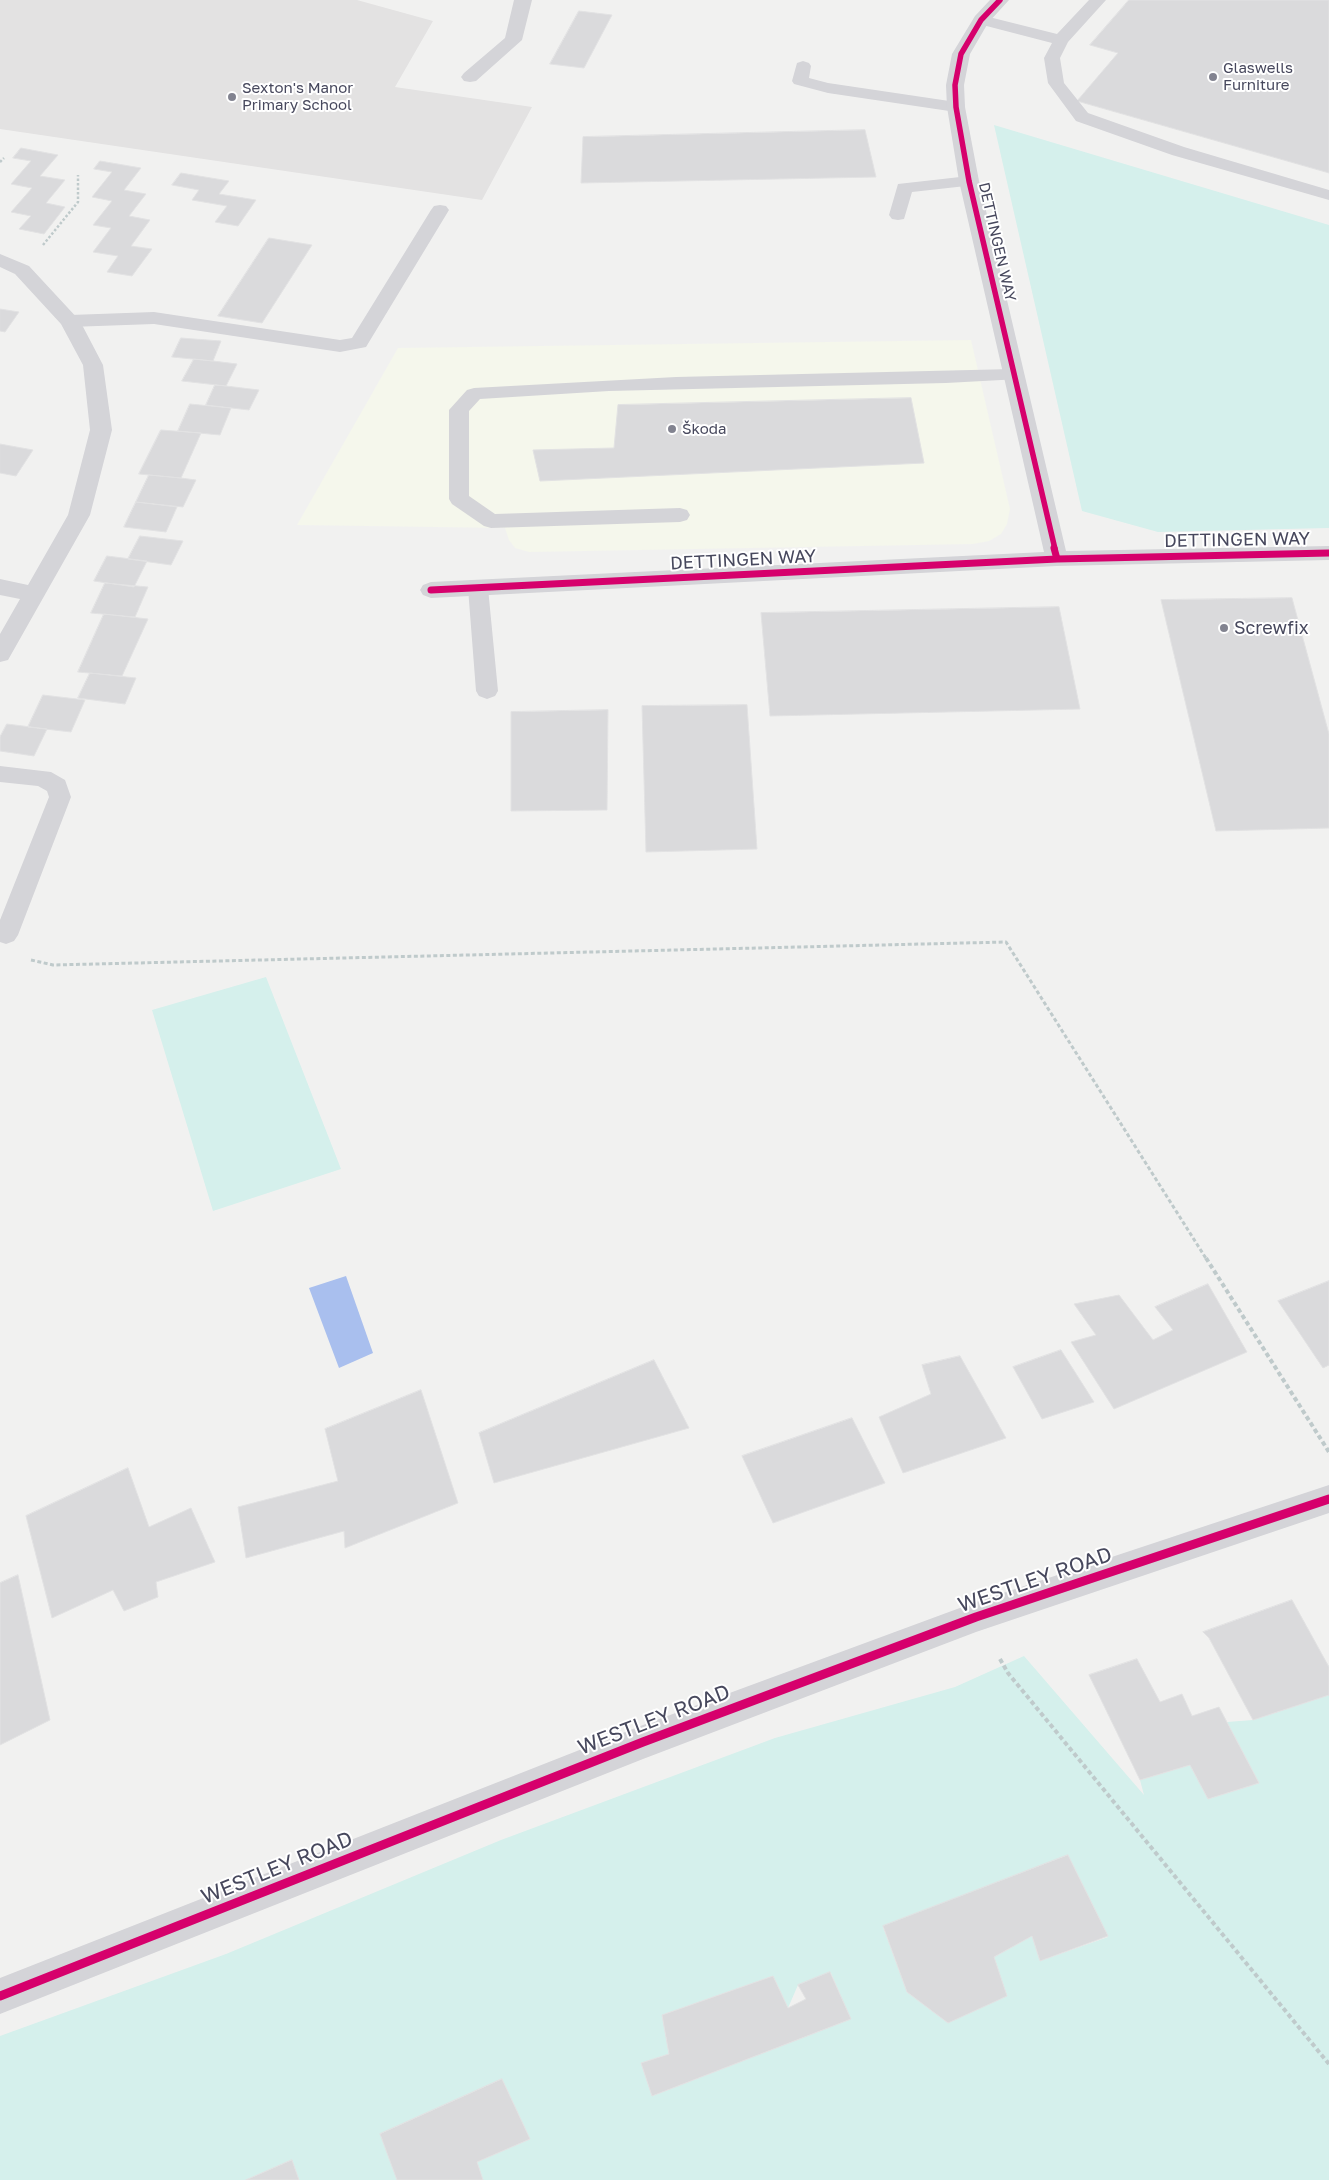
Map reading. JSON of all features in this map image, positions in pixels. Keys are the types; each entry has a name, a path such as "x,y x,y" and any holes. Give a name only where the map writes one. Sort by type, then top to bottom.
{"street":[{"path":"470,77 513,40 523,0"},
{"name":"DETTINGEN WAY","path":"1000,0 981,20 961,54 955,85 956,107 969,181 1057,559"},
{"path":"0,260 22,270 70,321 93,365 101,430 79,515 0,654"},
{"name":"DETTINGEN WAY","path":"431,590 1057,559 1329,553"},
{"path":"0,587 35,594"},
{"name":"WESTLEY ROAD","path":"0,1996 643,1742 948,1628 1329,1499"}],"lane":[{"path":"1098,0 1061,40 1052,58 1056,84 1082,117 1178,151 1329,194"},
{"path":"981,20 1061,40"},
{"path":"803,66 800,81 819,86 956,107"},
{"path":"898,215 904,188 969,181"},
{"path":"70,321 154,318 340,346 359,343 440,210"},
{"path":"680,515 491,521 459,499 459,410 474,394 519,390 621,385 886,380 1013,375"},
{"path":"478,588 488,691"},
{"path":"0,774 44,778 57,786 60,796 6,935"}],"path":[{"path":"0,162 4,158"},
{"path":"22,270 78,202 78,174"},
{"path":"6,935 22,957 53,965 1006,942 1329,1452"},
{"path":"1000,1659 1008,1673 1329,2064"}],"shaded area":[{"name":"Sexton's Manor Primary School","path":"0,0 357,0 433,21 395,87 532,107 482,200 0,129"},
{"path":"994,125 1329,225 1329,528 1158,532 1082,511"},
{"name":"Škoda","path":"971,340 1010,509 1007,524 1001,534 989,541 973,544 529,552 515,548 509,540 505,528 297,525 398,348"},
{"path":"266,977 341,1169 213,1211 152,1010"},
{"path":"1024,1656 1144,1795 1140,1780 1190,1765 1208,1799 1259,1783 1227,1722 1253,1720 1329,1695 1329,2180 483,2180 477,2162 530,2139 502,2079 380,2134 400,2180 299,2180 292,2160 246,2180 0,2180 0,2036 226,1954 501,1840 775,1738 955,1687","holes":["1068,1855 1108,1937 1040,1961 1032,1936 994,1957 948,2023 907,1992 883,1927","831,1973 850,2019 652,2096 641,2063 669,2054 662,2015 773,1976 788,2008 798,1985"]}],"water":[{"path":"346,1276 373,1353 339,1368 309,1288"}],"building":[{"name":"Glaswells Furniture","path":"1129,0 1329,0 1329,173 1077,101 1118,53 1090,45"},
{"path":"579,11 612,15 584,68 550,64"},
{"path":"865,130 876,177 581,183 583,137"},
{"path":"21,148 58,155 40,176 65,180 46,203 65,207 44,234 19,229 31,216 11,212 32,188 11,184 31,161 13,158"},
{"path":"100,161 141,168 124,190 146,194 129,216 150,220 131,246 152,249 132,276 107,272 118,256 93,252 111,228 93,225 112,201 92,197 112,172 94,169"},
{"path":"181,173 229,181 219,194 256,200 238,226 215,222 227,206 192,200 199,190 172,185"},
{"path":"269,238 312,245 262,323 218,316"},
{"path":"0,309 19,312 5,332 0,331"},
{"path":"181,338 221,341 213,361 172,357"},
{"path":"194,359 237,364 226,386 182,381"},
{"path":"215,385 259,390 249,410 206,405"},
{"path":"911,398 924,463 540,481 533,450 614,448 618,405"},
{"path":"190,404 231,408 220,435 178,431"},
{"path":"161,430 201,433 181,478 139,474"},
{"path":"0,444 33,450 16,476 0,473"},
{"path":"149,475 196,480 183,507 136,502"},
{"path":"136,502 177,507 166,532 124,527"},
{"path":"140,536 183,541 171,565 128,559"},
{"path":"107,556 147,561 134,587 94,581"},
{"path":"105,583 148,587 135,617 91,613"},
{"path":"1292,598 1329,734 1329,828 1216,831 1161,600"},
{"path":"1059,607 1080,709 770,716 761,613"},
{"path":"104,614 148,619 122,676 78,672"},
{"path":"90,673 136,678 125,704 78,698"},
{"path":"43,695 85,700 71,732 28,727"},
{"path":"747,705 757,849 646,852 642,706"},
{"path":"608,710 607,810 511,811 511,712"},
{"path":"7,724 47,729 34,756 0,751 0,737"},
{"path":"1329,1281 1329,1365 1323,1368 1278,1301"},
{"path":"1208,1284 1247,1352 1114,1409 1071,1342 1096,1335 1074,1304 1119,1295 1153,1340 1173,1330 1155,1307"},
{"path":"1061,1350 1094,1402 1042,1419 1013,1367"},
{"path":"960,1356 1006,1438 903,1473 879,1417 931,1394 922,1365"},
{"path":"654,1360 689,1428 494,1483 479,1433"},
{"path":"421,1390 458,1503 345,1548 344,1531 246,1558 238,1507 338,1481 325,1429"},
{"path":"852,1418 885,1483 773,1523 742,1456"},
{"path":"128,1468 149,1527 191,1508 215,1562 156,1582 158,1597 124,1611 113,1590 52,1618 26,1516"},
{"path":"18,1575 50,1720 0,1745 0,1583"},
{"path":"1292,1600 1329,1667 1329,1695 1253,1720 1209,1638 1203,1632"},
{"path":"1137,1659 1160,1702 1182,1694 1192,1716 1219,1707 1259,1783 1208,1799 1190,1765 1140,1780 1089,1675"},
{"path":"1068,1855 1108,1936 1040,1961 1032,1936 994,1957 1007,1996 948,2023 907,1992 883,1926"},
{"path":"830,1972 851,2019 652,2096 641,2063 669,2054 662,2015 773,1976 788,2008 806,1999 798,1985"},
{"path":"502,2079 530,2139 477,2162 483,2180 397,2180 380,2134"},
{"path":"292,2160 299,2180 246,2180"}],"cycle path":[{"path":"1000,0 981,20 961,54 955,85 956,107 969,181 1057,559"},
{"path":"431,590 1057,559 1329,553"},
{"path":"0,1996 643,1742 976,1617 1329,1499"}],"place":[{"name":"Glaswells Furniture","path":"1213,77"},
{"name":"Sexton's Manor Primary School","path":"232,97"},
{"name":"Škoda","path":"672,429"},
{"name":"Screwfix","path":"1224,628"}]}
